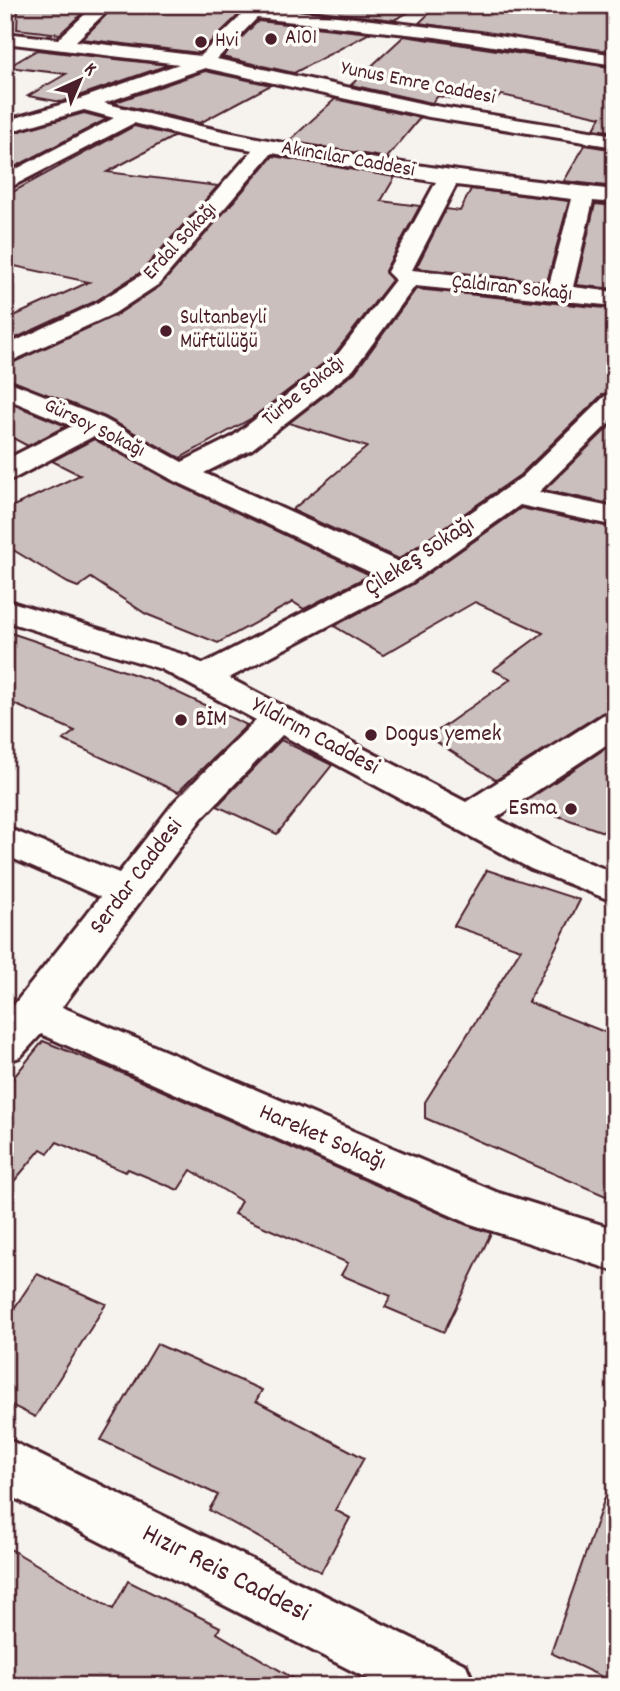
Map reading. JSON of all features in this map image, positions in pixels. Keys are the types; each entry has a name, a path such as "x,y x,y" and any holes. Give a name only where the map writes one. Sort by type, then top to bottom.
{"street":[{"path":"61,46 105,5"},
{"path":"5,127 75,107 204,62 249,8 523,42 615,60"},
{"name":"Yunus Emre Caddesi","path":"5,38 204,62 429,111 615,141"},
{"name":"Akıncılar Caddesi","path":"18,101 132,116 199,134 449,178 615,197"},
{"path":"5,184 132,116"},
{"name":"Erdal Sokağı","path":"5,356 106,307 152,279 267,146"},
{"path":"409,278 399,272 449,178"},
{"path":"559,294 584,194"},
{"name":"Çaldıran Sokağı","path":"409,278 615,299"},
{"name":"Türbe Sokağı","path":"181,473 242,443 344,363 409,278"},
{"name":"Gürsoy Sokağı","path":"5,388 94,425 181,473 401,575"},
{"name":"Çilekeş Sokağı","path":"202,678 401,575 532,483 615,402"},
{"path":"5,472 94,425"},
{"path":"514,495 615,517"},
{"name":"Yıldırım Caddesi","path":"5,610 173,662 545,860 615,888"},
{"name":"Serdar Caddesi","path":"20,1029 188,810 278,718"},
{"path":"469,818 615,723"},
{"path":"5,840 125,892"},
{"name":"Hareket Sokağı","path":"20,1029 485,1209 615,1250"},
{"name":"Hızır Reis Caddesi","path":"5,1464 381,1672 445,1686"}],"building":[{"path":"18,5 91,5 60,34 17,29"},
{"path":"116,5 243,5 243,11 199,53 82,39"},
{"path":"270,5 422,5 394,20"},
{"path":"438,5 615,5 615,52 419,23"},
{"path":"258,21 370,33 294,73 222,57"},
{"path":"404,36 615,68 615,132 594,129 601,117 502,95 488,105 438,96 432,103 351,85"},
{"path":"37,50 168,65 61,102 28,96 66,74 8,67"},
{"path":"205,71 271,85 200,123 113,103"},
{"path":"335,99 420,118 387,158 289,141"},
{"path":"84,113 107,119 9,170 5,169 5,135"},
{"path":"134,126 175,136 107,172 218,186 141,272 96,301 5,343 5,320 89,282 5,264 5,196"},
{"path":"585,145 615,150 615,187 564,181"},
{"path":"273,156 395,177 381,201 420,206 385,271 392,280 333,356 252,418 180,458 105,417 5,378 5,366 116,315 160,286"},
{"path":"471,189 569,201 547,282 416,268 446,209 460,211"},
{"path":"595,204 615,206 615,289 576,285"},
{"path":"416,289 615,309 615,391 603,394 520,475 399,559 292,510 367,447 289,423 355,372"},
{"path":"5,401 66,426 28,446 5,434"},
{"path":"615,421 615,505 544,490"},
{"path":"94,439 170,481 370,575 304,609 293,602 218,643 146,614 91,578 78,587 68,583 5,545 5,510 80,475 52,461"},
{"path":"521,508 615,528 615,710 602,713 496,780 429,737 511,679 493,670 543,633 475,602 383,655 334,626 413,584"},
{"path":"5,631 151,680 247,725 178,792 63,740 75,731 5,700"},
{"path":"281,740 332,765 277,834 217,806"},
{"path":"615,742 615,836 524,804 526,801"},
{"path":"487,870 580,900 528,1002 615,1036 615,1200 425,1118 425,1102 521,949 454,926"},
{"path":"43,1041 467,1225 491,1233 444,1332 385,1307 391,1296 341,1275 348,1263 234,1214 241,1201 191,1170 178,1190 128,1169 125,1172 57,1142 48,1153 41,1149 5,1192 5,1088"},
{"path":"37,1274 106,1304 35,1417 5,1402 5,1322"},
{"path":"157,1344 262,1390 256,1401 364,1458 335,1510 350,1518 321,1572 209,1510 218,1495 101,1440"},
{"path":"609,1486 615,1487 615,1683 551,1653"},
{"path":"5,1546 113,1609 128,1581 220,1627 217,1633 306,1686 5,1686"}],"place":[{"name":"A101","path":"271,39"},
{"name":"Hvi","path":"201,42"},
{"name":"Sultanbeyli Müftülüğü","path":"166,331"},
{"name":"BİM","path":"181,720"},
{"name":"Dogus yemek","path":"371,735"},
{"name":"Esma","path":"571,809"}]}
